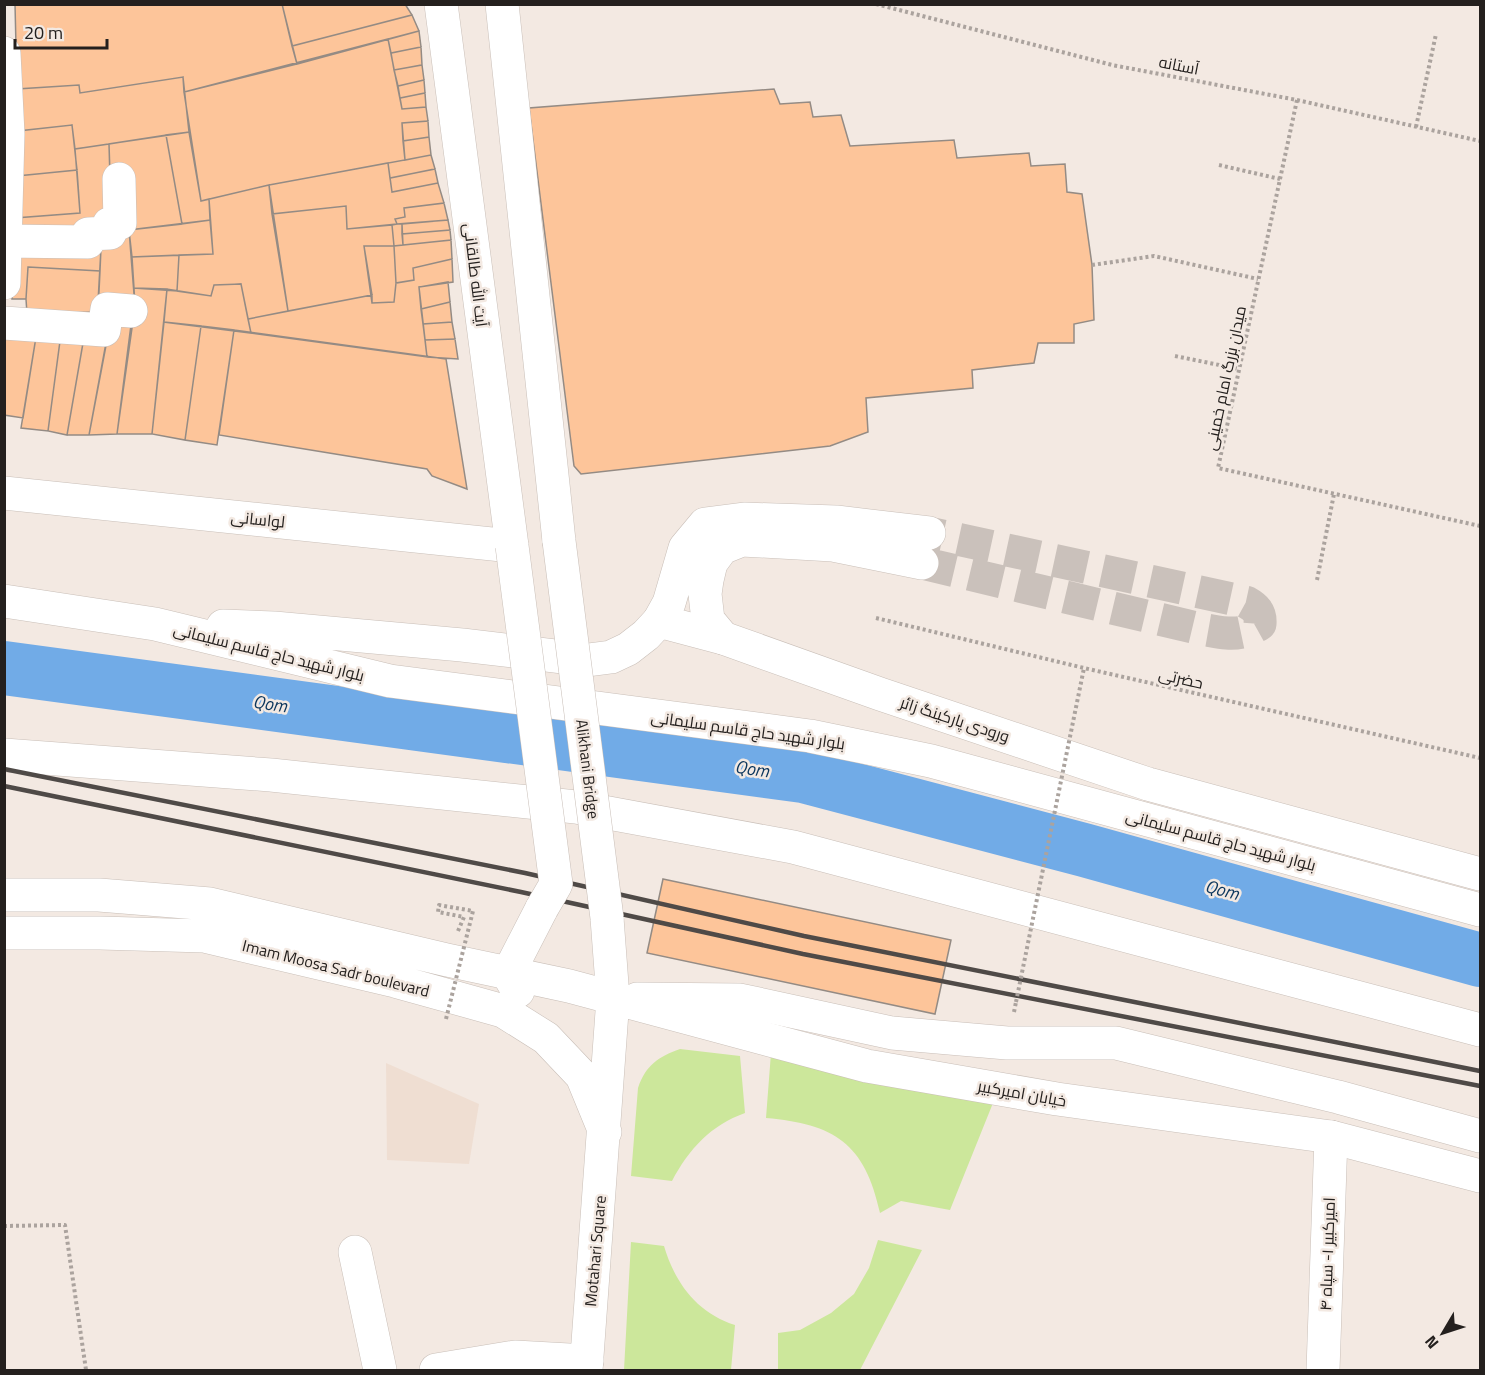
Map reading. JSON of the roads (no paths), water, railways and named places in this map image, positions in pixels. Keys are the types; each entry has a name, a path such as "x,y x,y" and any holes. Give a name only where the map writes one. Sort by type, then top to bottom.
{"main road":[{"name":"آیت الله طالقانی","path":"441,4 512,546"},
{"name":"Alikhani Bridge","path":"502,4 559,541 607,918 613,998"},
{"path":"4,53 8,134 4,283"},
{"path":"5,241 88,242 88,234 110,233 109,224 120,223 119,179"},
{"path":"4,323 104,330 107,309 131,311"},
{"name":"لواسانی","path":"4,493 512,546"},
{"path":"723,638 708,620 705,594 711,563 705,524 744,519 836,522 925,548"},
{"path":"156,624 274,628 462,645 588,660 611,657 628,649 659,621 669,603 685,548 709,541"},
{"path":"503,1011 513,1005 518,995 518,989 508,974 556,884 512,546"},
{"name":"بلوار شهید حاج قاسم سلیمانی","path":"4,601 156,624 390,681 810,736 931,761 1480,910"},
{"name":"ورودی پارکینگ زائر","path":"659,621 723,638 880,694 1148,784 1480,874"},
{"path":"4,755 271,775 576,807 793,847 1480,1030"},
{"name":"Imam Moosa Sadr boulevard","path":"4,895 99,895 210,904 508,974 569,986"},
{"name":"Imam Moosa Sadr boulevard","path":"4,933 204,936 395,981 503,1011 546,1038 582,1076 605,1132"},
{"name":"خیابان امیرکبیر","path":"569,986 867,1066 1057,1099 1331,1137 1480,1176"},
{"path":"613,998 740,1000 903,1034 1007,1043 1116,1043 1338,1097 1480,1136"},
{"name":"Motahari Square","path":"582,1368 605,1132 613,998"},
{"name":"امیرکبیر ۱- سپاه ۴","path":"1323,1371 1331,1137"},
{"path":"355,1252 380,1371"},
{"path":"436,1371 515,1357 582,1368"}],"waterway":[{"name":"Qom","path":"4,668 803,776 1084,850 1480,960"}],"tunnel":[{"path":"922,563 1201,629 1238,633 1260,624 1257,610 1246,602 929,533"}],"railway":[{"path":"4,769 525,873 804,936 1480,1071"},
{"path":"4,786 521,892 803,954 1480,1086"}]}
